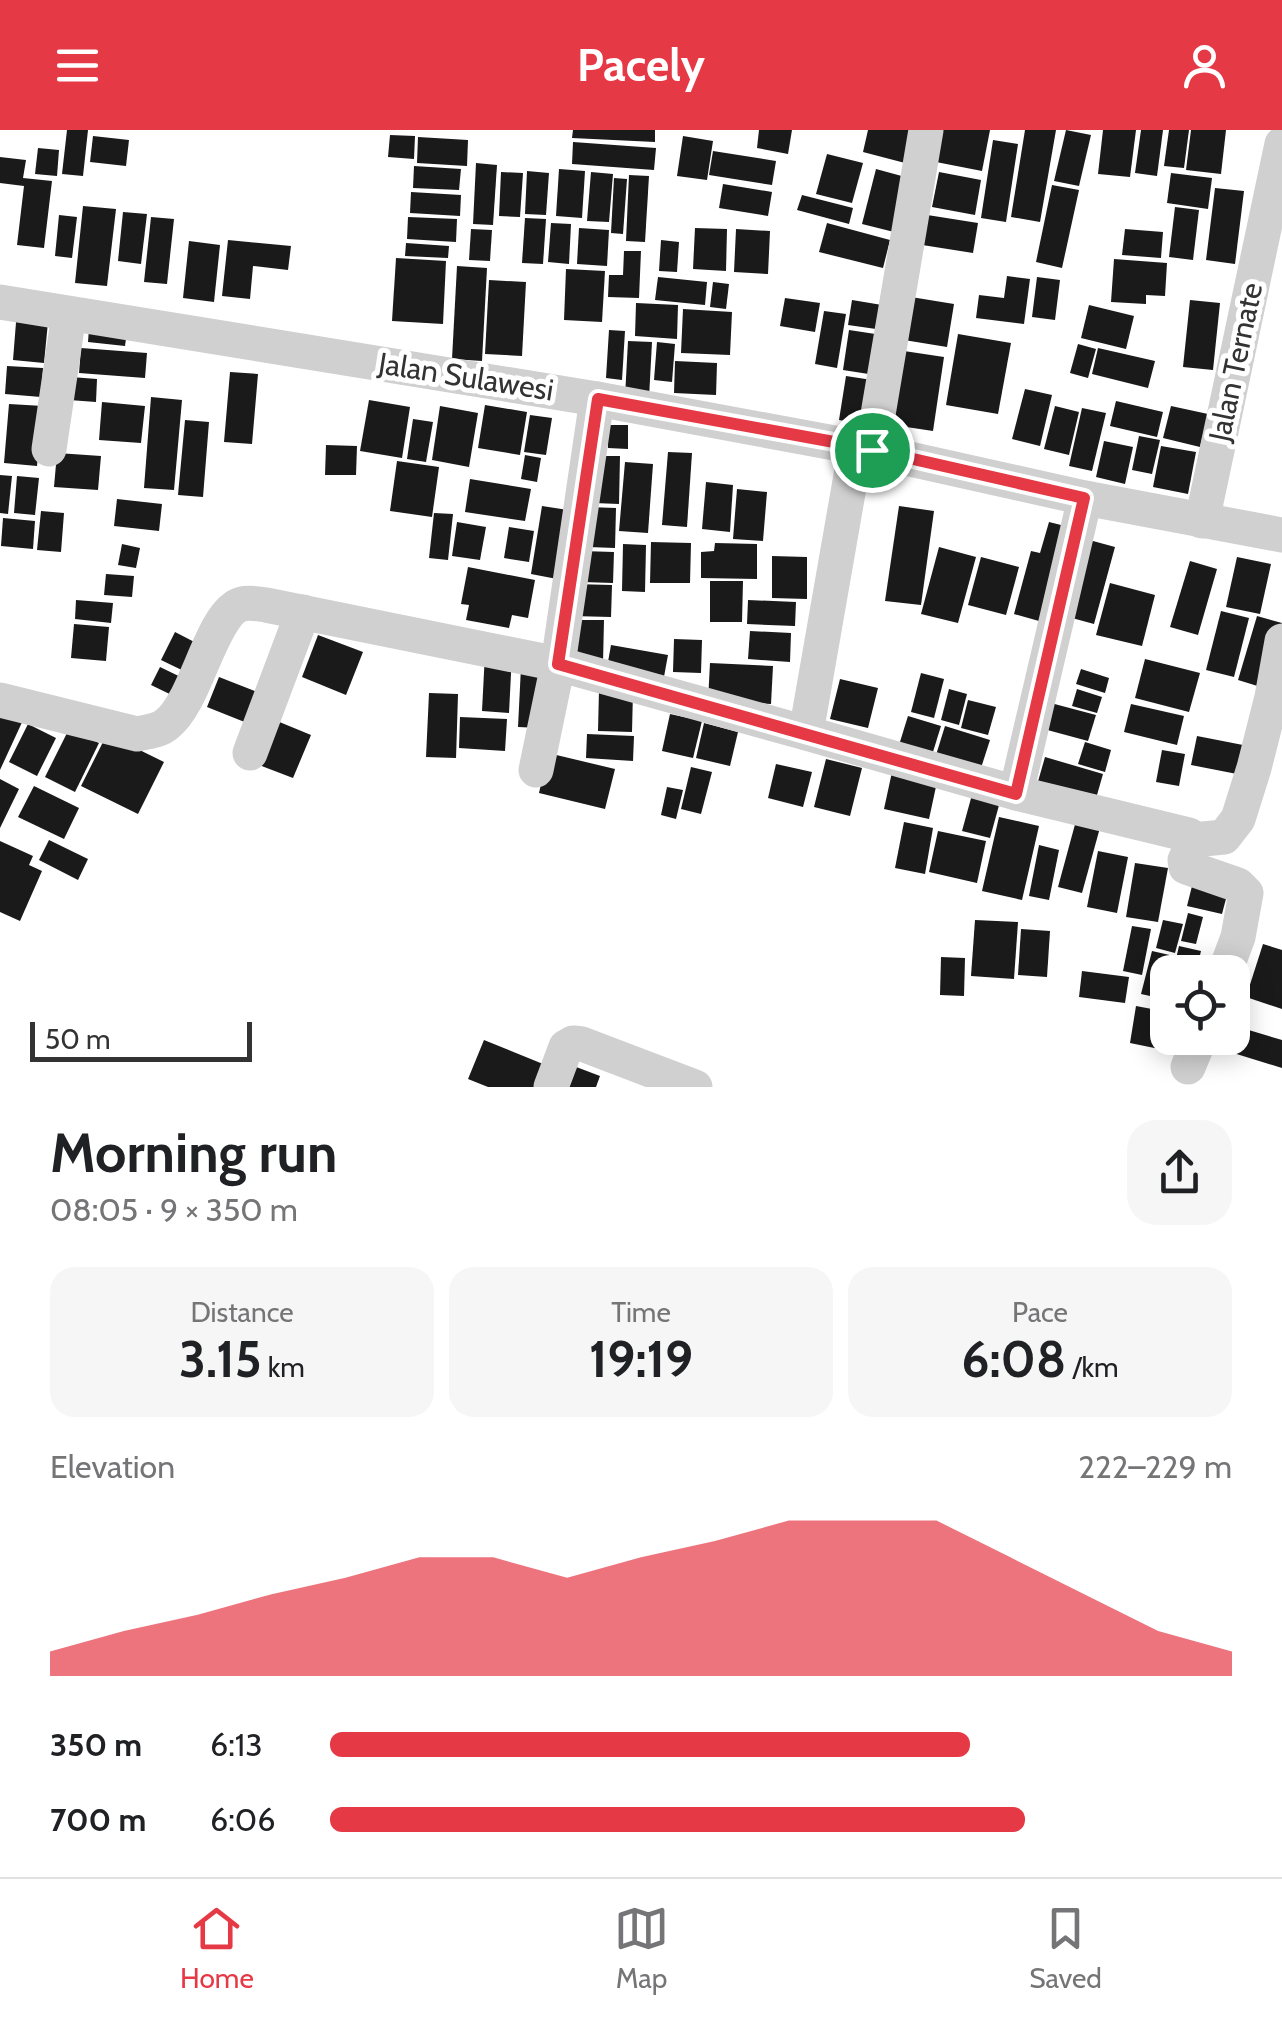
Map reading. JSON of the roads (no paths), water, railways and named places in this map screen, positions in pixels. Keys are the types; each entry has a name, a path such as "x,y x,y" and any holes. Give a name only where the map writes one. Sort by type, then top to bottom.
{"street":[{"path":"806,733 926,130"},
{"name":"Jalan Ternate","path":"1202,520 1282,144"},
{"name":"Jalan Sulawesi","path":"0,302 598,399 864,448 1084,498 1282,535"},
{"path":"50,449 69,314"},
{"path":"536,770 558,664 598,399"},
{"path":"1016,794 1084,498"},
{"path":"0,700 137,734 155,730 168,724 189,694 225,615 244,603 558,664 1016,794 1182,832 1193,840 1224,837 1238,819 1254,768 1282,640"},
{"path":"250,753 303,612"},
{"path":"1193,840 1186,867 1238,885 1246,893 1232,955"},
{"path":"551,1087 566,1047 573,1043 688,1086"}]}
